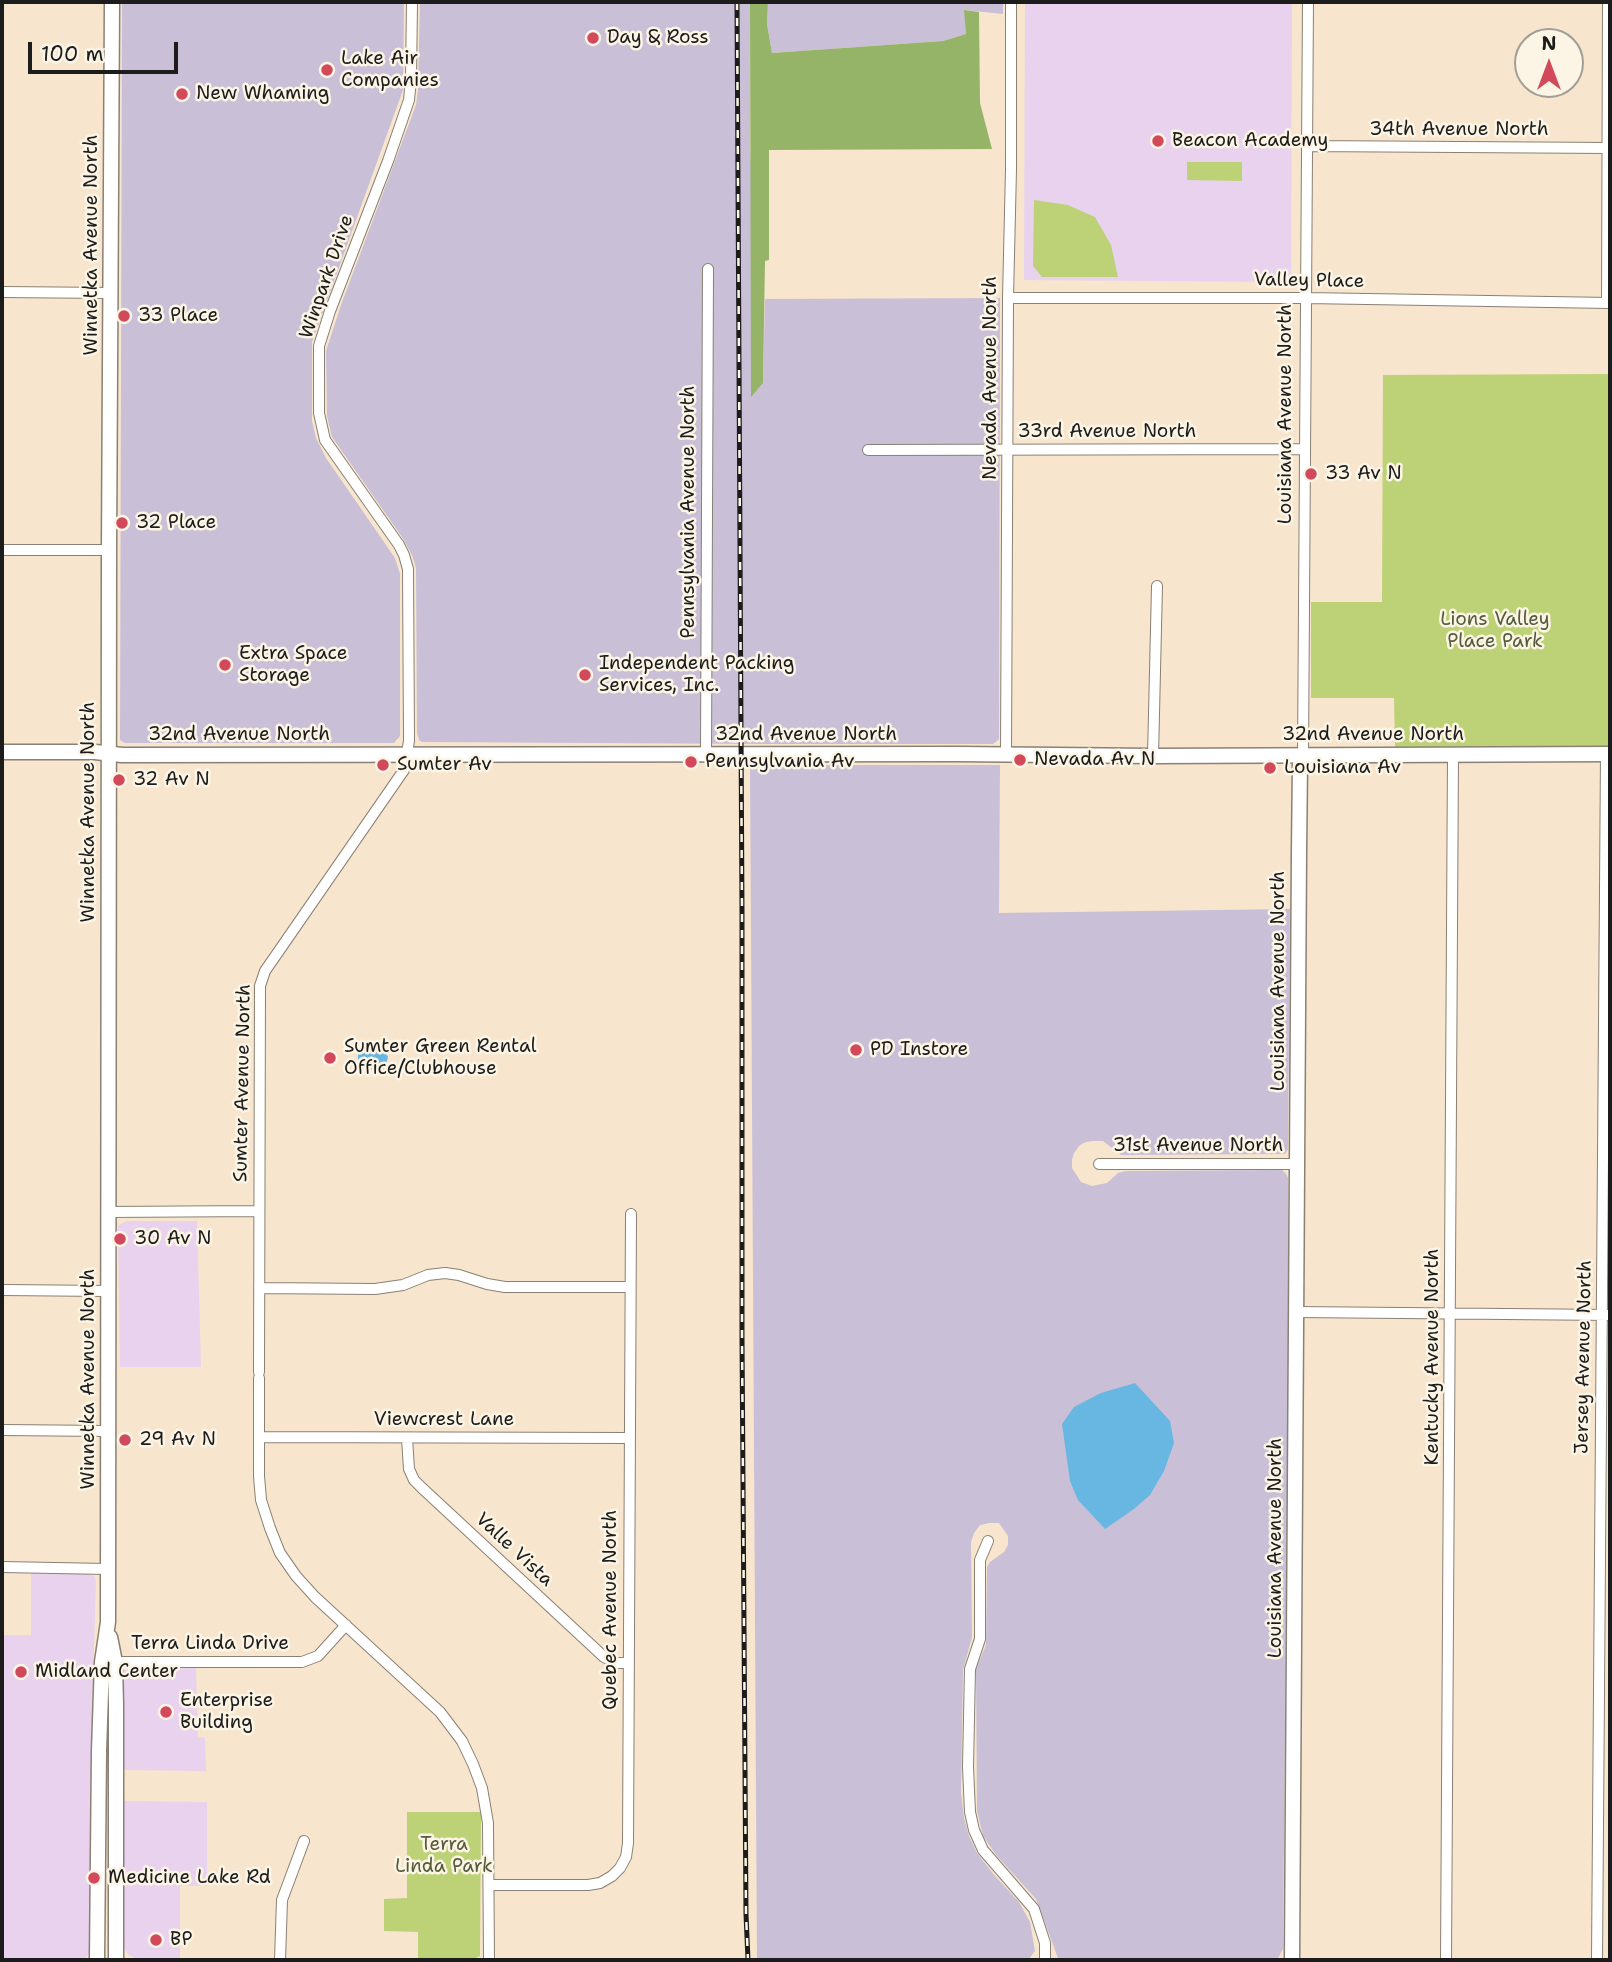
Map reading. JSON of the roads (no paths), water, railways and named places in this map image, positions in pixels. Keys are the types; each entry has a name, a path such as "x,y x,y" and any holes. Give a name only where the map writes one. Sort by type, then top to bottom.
{"street":[{"name":"Winnetka Avenue North","path":"113,2 109,550 108,1662 116,1960"},
{"name":"Winpark Drive","path":"407,754 408,569 399,545 325,440 319,413 319,346 409,100 412,2"},
{"name":"Nevada Avenue North","path":"1006,755 1011,2"},
{"name":"Louisiana Avenue North","path":"1292,1960 1308,2"},
{"path":"1608,2 1608,303"},
{"name":"34th Avenue North","path":"1307,146 1609,148"},
{"name":"Pennsylvania Avenue North","path":"706,754 708,269"},
{"path":"2,292 111,293"},
{"name":"Valley Place","path":"1008,298 1306,298 1608,303"},
{"name":"33rd Avenue North","path":"868,450 1305,449"},
{"path":"2,550 109,550"},
{"path":"1153,756 1157,586"},
{"name":"32nd Avenue North","path":"2,752 1153,756 1608,754"},
{"name":"Sumter Avenue North","path":"407,754 404,770 265,971 260,986 259,1476 261,1500 270,1528 280,1553 296,1576 433,1706 462,1741 482,1788 486,1810 489,1839 489,1960"},
{"name":"Kentucky Avenue North","path":"1446,1960 1453,754"},
{"name":"Jersey Avenue North","path":"1597,1960 1598,1679 1606,1315 1608,754"},
{"name":"31st Avenue North","path":"1099,1164 1297,1164"},
{"path":"108,1212 258,1211"},
{"name":"Quebec Avenue North","path":"489,1885 588,1885 612,1877 626,1857 631,1214"},
{"path":"259,1288 375,1289 403,1285 428,1275 445,1273 505,1287 630,1287"},
{"path":"2,1290 108,1292"},
{"path":"1297,1312 1606,1315"},
{"path":"2,1430 108,1431"},
{"name":"Viewcrest Lane","path":"259,1437 629,1438"},
{"name":"Valle Vista","path":"407,1438 409,1469 414,1480 604,1657 616,1663 628,1663"},
{"path":"988,1541 980,1560 979,1639 970,1669 970,1812 974,1830 984,1850 1034,1909 1045,1943 1045,1960"},
{"path":"2,1567 108,1569"},
{"name":"Terra Linda Drive","path":"108,1662 302,1662 318,1656 346,1625"},
{"name":"Winnetka Avenue North","path":"97,1960 99,1751 108,1662"},
{"path":"1598,1679 1610,1679"},
{"path":"280,1960 282,1900 304,1840"}],"water":[{"path":"374,1045 382,1046 388,1057 385,1068 379,1073 358,1063 358,1054 367,1052"},
{"path":"1135,1383 1170,1421 1174,1443 1164,1471 1150,1495 1105,1529 1078,1500 1070,1481 1062,1424 1074,1407 1101,1393"}],"railway":[{"path":"737,2 742,1338 748,1960"}],"place":[{"name":"Day & Ross","path":"593,38"},
{"name":"Lake Air Companies","path":"327,70"},
{"name":"New Whaming","path":"182,94"},
{"name":"Beacon Academy","path":"1158,141"},
{"name":"33 Place","path":"124,316"},
{"name":"33 Av N","path":"1311,474"},
{"name":"32 Place","path":"122,523"},
{"name":"Extra Space Storage","path":"225,665"},
{"name":"Independent Packing Services, Inc.","path":"585,675"},
{"name":"Nevada Av N","path":"1020,760"},
{"name":"Pennsylvania Av","path":"691,762"},
{"name":"Sumter Av","path":"383,765"},
{"name":"Louisiana Av","path":"1270,768"},
{"name":"32 Av N","path":"119,780"},
{"name":"PD Instore","path":"856,1050"},
{"name":"Sumter Green Rental Office/Clubhouse","path":"330,1058"},
{"name":"30 Av N","path":"120,1239"},
{"name":"29 Av N","path":"125,1440"},
{"name":"Midland Center","path":"21,1672"},
{"name":"Enterprise Building","path":"166,1712"},
{"name":"Medicine Lake Rd","path":"94,1878"},
{"name":"BP","path":"156,1940"}],"park label":[{"name":"Lions Valley Place Park","path":"1495,631"},
{"name":"Terra Linda Park","path":"444,1856"}]}
